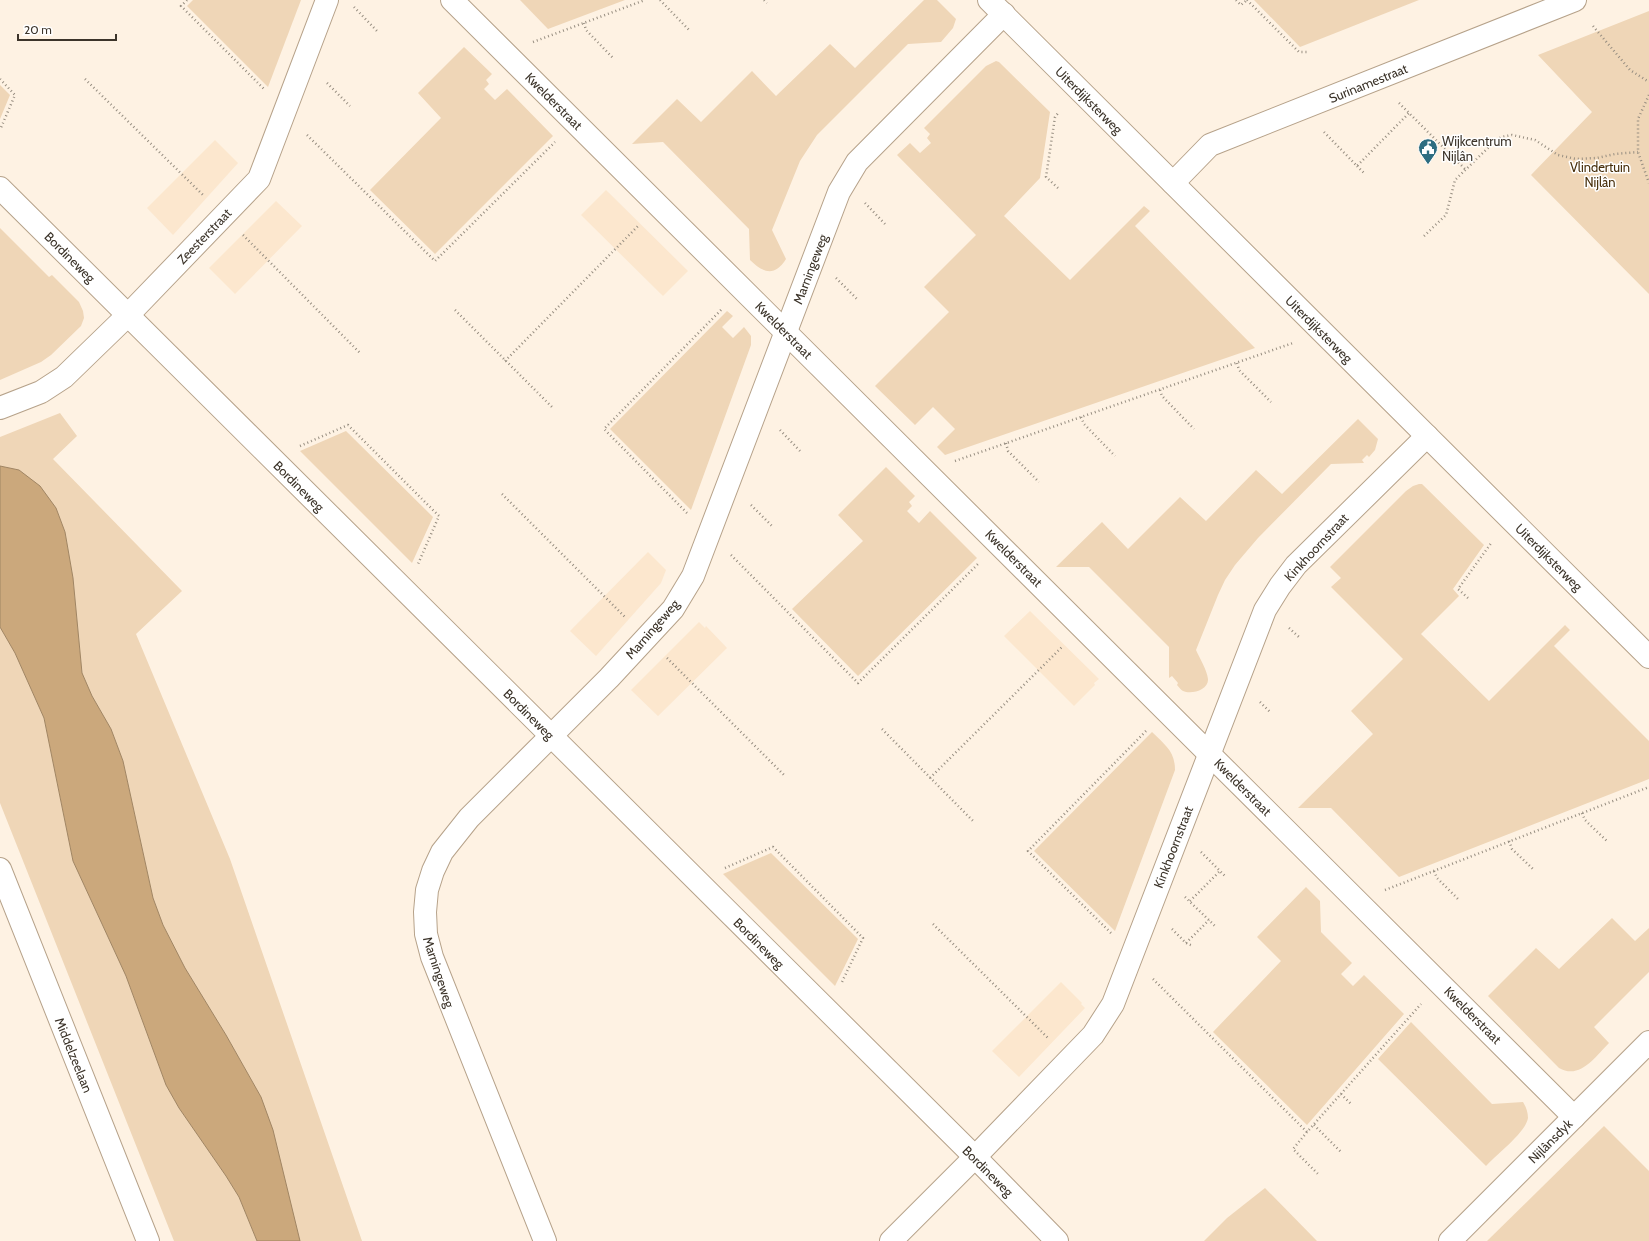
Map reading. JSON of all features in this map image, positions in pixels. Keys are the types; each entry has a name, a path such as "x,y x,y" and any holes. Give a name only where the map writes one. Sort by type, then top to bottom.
{"street":[{"name":"Zeesterstraat","path":"0,408 41,392 64,377 128,315 259,179 328,0"},
{"name":"Kwelderstraat","path":"452,0 1574,1117"},
{"name":"Surinamestraat","path":"1172,183 1210,145 1575,0"},
{"name":"Uiterdijksterweg","path":"997,7 1649,657"},
{"name":"Marningeweg","path":"544,1241 439,979 426,934 425,912 427,890 433,871 446,846 469,818 609,678 673,609 693,576 839,192 857,162 997,7"},
{"name":"Bordineweg","path":"0,188 1057,1241"},
{"name":"Kinkhoornstraat","path":"891,1241 975,1158 1093,1035 1113,1004 1263,614 1280,586 1296,565 1426,436"},
{"name":"Middelzeelaan","path":"0,869 148,1241"},
{"name":"Nijlânsdyk","path":"1450,1241 1649,1042"}],"path":[{"path":"187,0 181,6 304,132 435,261 575,122"},
{"path":"504,53 645,0"},
{"path":"660,0 690,32"},
{"path":"764,0 767,3"},
{"path":"1236,0 1241,5 1247,0 1298,52 1308,52"},
{"path":"352,5 377,31"},
{"path":"584,23 586,30 613,58"},
{"path":"1593,26 1630,70 1649,82"},
{"path":"301,71 323,79 350,106"},
{"path":"0,79 15,95 0,130"},
{"path":"1649,95 1638,119 1638,152 1649,182"},
{"path":"1399,103 1466,170"},
{"path":"1058,188 1046,176 1055,117 1060,112"},
{"path":"1357,166 1409,113"},
{"path":"1324,132 1364,173"},
{"path":"1424,236 1446,215 1455,180 1491,144 1501,137 1512,135 1535,140 1558,155 1576,159 1597,158 1615,154 1638,152"},
{"path":"505,361 658,206"},
{"path":"742,289 604,429 858,683 999,543"},
{"path":"454,310 554,410"},
{"path":"926,471 1293,344"},
{"path":"1237,363 1239,370 1270,402"},
{"path":"1160,390 1162,396 1194,429"},
{"path":"1081,417 1084,424 1115,456"},
{"path":"272,459 348,425 439,516 406,592"},
{"path":"1006,443 1008,451 1039,482"},
{"path":"1468,598 1458,589 1492,542"},
{"path":"930,778 1083,627"},
{"path":"1166,711 1028,851 1113,935 1150,977 1307,1132"},
{"path":"882,729 974,822"},
{"path":"1358,901 1649,786"},
{"path":"1582,812 1585,820 1608,842"},
{"path":"1509,842 1512,849 1534,870"},
{"path":"696,880 772,847 863,938 828,1012"},
{"path":"1190,901 1220,871"},
{"path":"1434,871 1437,878 1459,900"},
{"path":"1186,943 1209,920 1215,926"},
{"path":"933,924 1069,1060"},
{"path":"1319,1175 1293,1149 1440,982"},
{"path":"1341,1094 1352,1105"},
{"path":"1314,1125 1342,1153"}],"shaded area":[{"path":"215,140 238,163 173,235 147,208"},
{"path":"606,190 688,271 663,296 581,215"},
{"path":"276,201 302,226 235,294 209,268"},
{"path":"0,466 19,470 40,486 56,508 65,532 73,578 82,673 92,696 111,729 123,761 153,898 163,925 185,968 226,1035 261,1097 273,1130 300,1241 257,1241 239,1197 179,1108 166,1085 126,976 73,861 44,718 15,653 0,627"},
{"path":"648,552 666,570 661,583 596,656 570,631"},
{"path":"1030,611 1099,679 1074,706 1004,636"},
{"path":"699,622 705,628 706,626 727,648 658,716 631,690"},
{"path":"1061,982 1085,1008 1019,1077 992,1051"}],"green space":[{"path":"193,0 301,0 268,87 187,6"},
{"path":"520,0 625,0 548,29"},
{"path":"924,0 937,0 956,19 953,28 941,42 908,44 817,135 800,161 772,230 786,259 778,269 773,271 764,270 750,260 749,229 663,142 632,144 677,99 701,122 752,71 776,96 830,44 855,68"},
{"path":"1254,0 1419,0 1300,47"},
{"name":"Vlindertuin Nijlân","path":"1649,11 1649,294 1531,175 1592,112 1538,55"},
{"path":"464,47 492,74 486,80 489,84 484,89 495,100 507,89 553,136 435,254 370,190 441,118 418,93"},
{"path":"996,61 999,62 1050,112 1040,178 1004,216 1070,280 1144,206 1150,211 1135,226 1255,348 945,455 937,447 955,429 933,407 915,425 875,386 949,312 924,287 976,235 897,155 910,143 920,153 931,143 927,138 930,134 924,128 986,66"},
{"path":"0,85 10,95 0,119"},
{"path":"0,228 49,277 52,275 79,302 84,318 81,326 51,355 41,362 0,380"},
{"path":"727,311 733,316 722,327 733,338 744,327 751,336 751,345 691,510 610,429"},
{"path":"60,413 77,436 53,459 182,591 136,634 230,859 362,1241 300,1241 261,1097 226,1035 185,968 163,925 153,898 123,761 111,729 92,696 82,674 73,578 65,532 56,508 19,470 0,466 0,437"},
{"path":"1358,419 1378,439 1375,450 1369,457 1367,455 1362,460 1364,463 1331,464 1258,538 1235,565 1225,580 1196,650 1205,668 1208,679 1206,686 1199,691 1183,691 1177,685 1178,683 1172,676 1169,678 1169,647 1089,567 1056,567 1102,522 1128,549 1180,497 1206,521 1256,470 1282,494"},
{"path":"346,431 433,517 412,563 300,451"},
{"path":"886,467 915,496 909,502 912,506 907,511 919,523 930,511 977,558 858,676 792,609 863,541 838,515"},
{"path":"1419,484 1422,484 1484,545 1453,589 1459,596 1421,634 1489,701 1565,625 1570,630 1554,646 1649,741 1649,779 1399,877 1331,808 1298,808 1373,734 1351,711 1403,659 1331,587 1341,578 1330,567 1406,491"},
{"path":"0,627 15,653 44,718 73,861 126,976 166,1085 179,1108 239,1197 257,1241 174,1241 0,803"},
{"path":"1152,732 1171,753 1175,763 1175,770 1115,931 1034,851"},
{"path":"771,853 858,939 835,986 723,874"},
{"path":"1306,887 1320,901 1321,932 1352,963 1341,974 1353,986 1364,975 1404,1014 1307,1125 1213,1032 1281,961 1257,937"},
{"path":"1612,918 1635,941 1649,928 1649,972 1594,1027 1609,1043 1587,1065 1574,1071 1567,1071 1559,1068 1488,996 1536,948 1559,969"},
{"path":"1411,1022 1492,1104 1523,1102 1528,1116 1526,1124 1522,1130 1486,1166 1378,1059"},
{"path":"1604,1126 1649,1171 1649,1241 1487,1241"},
{"path":"1265,1188 1317,1241 1204,1241 1227,1218"}],"place":[{"name":"Wijkcentrum Nijlân","path":"1428,165"}]}
